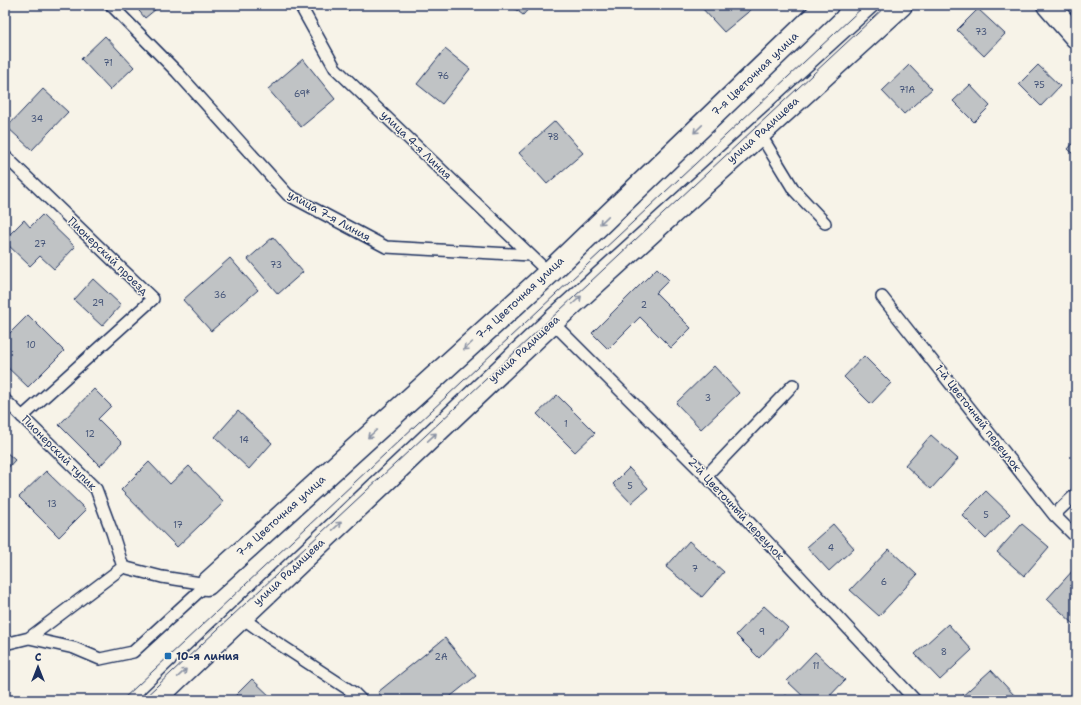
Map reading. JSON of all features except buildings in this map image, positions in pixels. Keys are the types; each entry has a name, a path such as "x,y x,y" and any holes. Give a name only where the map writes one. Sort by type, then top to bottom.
{"street":[{"name":"7-я Цветочная улица","path":"207,584 549,273 826,5"},
{"name":"улица Радищева","path":"154,700 552,322 901,5"},
{"path":"1048,5 1076,37"}],"lane":[{"name":"улица 7-я Линия","path":"111,5 177,72 288,195 386,247 530,255"},
{"name":"улица 4-я Линия","path":"300,5 336,68 549,273"},
{"path":"760,134 794,190 824,223"},
{"name":"Пионерский проезд","path":"5,156 154,299 22,417"},
{"name":"1-й Цветочный переулок","path":"882,297 1054,515 1076,537"},
{"name":"2-й Цветочный переулок","path":"552,322 706,476 915,700"},
{"path":"706,476 793,385"},
{"name":"Пионерский тупик","path":"5,400 96,489 123,567"},
{"path":"1054,515 1076,494"},
{"path":"5,644 29,638 123,567 162,577 207,584"},
{"path":"29,638 74,648 100,659 132,652 207,584"},
{"path":"241,617 354,693 361,700"}],"tram line":[{"path":"122,700 865,5"},
{"path":"142,700 887,5"}],"place":[{"name":"10-я линия","path":"168,656"}]}
